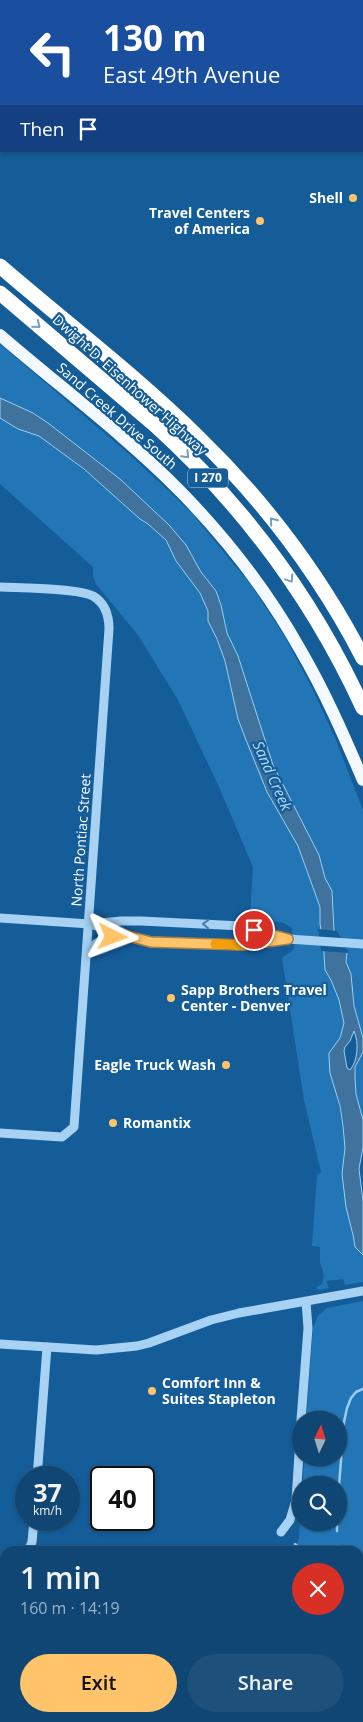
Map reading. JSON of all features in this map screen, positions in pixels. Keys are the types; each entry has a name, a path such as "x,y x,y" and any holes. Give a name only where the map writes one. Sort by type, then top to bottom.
{"highway":[{"name":"Dwight D. Eisenhower Highway","path":"0,266 151,394 217,457 254,498 299,555 326,595 361,654"},
{"name":"Dwight D. Eisenhower Highway","path":"0,293 173,441 226,497 272,553 304,601 332,646 363,708"}],"main road":[{"name":"Sand Creek Drive South","path":"0,335 156,467 237,555 273,606 308,663 363,780"}],"street":[{"name":"North Pontiac Street","path":"0,586 75,591 92,596 100,602 109,617 76,1119 72,1130 62,1137 0,1133"},
{"path":"0,918 90,924 121,921 161,921 242,926 288,939"},
{"path":"90,924 151,942 243,945 288,939 363,944"},
{"path":"87,956 91,946 100,941 124,935"},
{"path":"0,1344 96,1350 137,1346 150,1344 212,1320 363,1291"},
{"path":"302,1411 308,1328 306,1302"},
{"path":"38,1466 47,1347"},
{"path":"281,1532 290,1520 296,1500 298,1466"},
{"path":"30,1546 33,1531"}],"shaded area":[{"path":"0,344 129,454 190,511 251,585 285,637 312,688 335,738 363,810 363,1038 354,1006 351,974 346,962 347,953 334,931 332,891 325,878 319,855 273,765 238,656 227,633 221,605 209,581 201,572 186,545 169,525 120,479 48,423 33,413 0,398"},
{"path":"0,418 18,429 39,436 64,454 166,540 176,561 200,593 208,611 208,621 225,661 238,719 267,792 298,846 320,907 325,970 339,1000 344,1023 340,1038 329,1053 329,1057 343,1126 345,1148 342,1174 355,1247 363,1255 363,1282 345,1285 343,1279 326,1281 329,1288 318,1290 316,1287 322,1284 324,1276 320,1262 320,1247 312,1246 317,1175 321,1172 304,1100 282,958 294,949 292,928 284,923 250,916 253,867 219,787 178,700 138,635 96,584 93,567 0,484"},
{"path":"363,1052 363,1120 356,1094 354,1074 356,1065"},
{"path":"363,1301 363,1546 296,1546 299,1531 347,1531 347,1476 303,1476 304,1466 348,1466 348,1411 307,1411 313,1327 318,1316 327,1308"}],"water":[{"name":"Sand Creek","path":"0,398 33,413 48,423 120,479 169,525 186,545 201,572 216,591 227,633 238,656 273,765 319,855 325,878 332,891 334,931 347,953 346,962 351,974 354,1006 363,1038 363,1052 355,1067 355,1078 356,1094 363,1120 363,1147 359,1169 363,1201 363,1255 355,1247 346,1207 342,1174 345,1148 343,1126 340,1106 330,1073 329,1057 329,1053 340,1038 344,1023 339,1000 325,970 320,907 298,846 267,792 238,719 225,661 208,621 208,611 200,593 176,561 166,540 84,469 39,436 18,429 0,418","holes":["354,1031 356,1035 356,1057 350,1070 347,1068 344,1051"]}],"pier":[{"path":"318,929 337,931 349,953 321,951"}],"waterway":[{"path":"340,1476 344,1422 347,1408 356,1392 363,1389"}],"slow traffic":[{"path":"215,944 243,945 257,943"}],"place":[{"name":"Shell","path":"353,198"},
{"name":"Travel Centers of America","path":"260,221"},
{"name":"Sapp Brothers Travel Center - Denver","path":"171,998"},
{"name":"Eagle Truck Wash","path":"226,1065"},
{"name":"Romantix","path":"113,1123"},
{"name":"Comfort Inn & Suites Stapleton","path":"152,1391"}],"route":[{"path":"113,937 124,935 151,942 243,945 288,939 254,930"}]}
